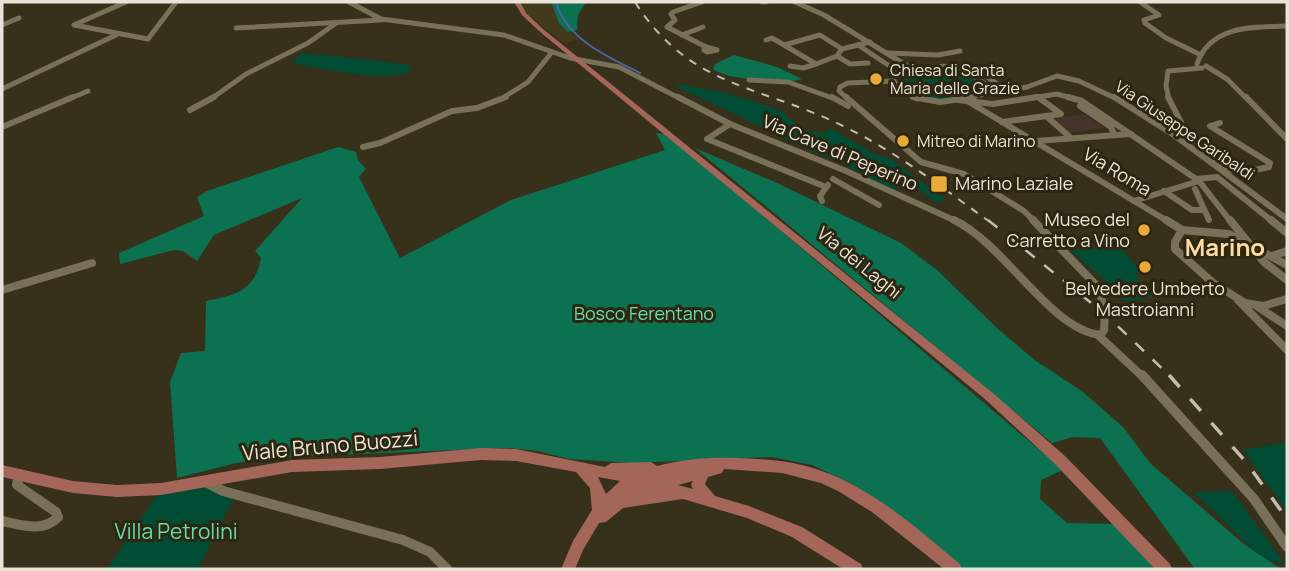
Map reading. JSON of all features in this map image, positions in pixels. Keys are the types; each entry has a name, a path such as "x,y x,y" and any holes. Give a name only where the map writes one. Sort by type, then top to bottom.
{"main road":[{"name":"Via dei Laghi","path":"517,2 527,18 1013,417 1087,487 1165,569"},
{"name":"Viale Bruno Buozzi","path":"2,471 73,487 117,491 160,489 292,466 380,463 481,454 516,455 579,468"},
{"path":"596,518 631,494 654,484 742,464"},
{"path":"579,468 742,464 795,468 841,485 870,502 955,569"},
{"path":"568,569 596,518 615,492 634,478 668,467"},
{"path":"579,468 634,478 788,527 856,569"},
{"path":"579,468 591,476 598,487 596,518"},
{"path":"703,472 698,482 699,489 712,501"},
{"path":"616,505 639,498 688,494"}],"street":[{"path":"126,2 74,25 150,38 176,2"},
{"path":"349,2 384,20"},
{"path":"702,2 671,13 675,20 667,27 706,47"},
{"path":"797,2 824,15 913,69 941,64 960,66 992,88 979,99"},
{"path":"1140,2 1159,16 1144,22 1222,76 1287,139"},
{"path":"2,25 19,18"},
{"path":"236,28 384,20"},
{"name":"Via Cave di Peperino","path":"384,20 503,35 552,52 619,67 730,124 846,171 966,226 1005,258 1061,317 1099,336 1140,371 1259,506 1287,547"},
{"path":"190,110 209,101 256,67 282,58 335,24"},
{"path":"1233,178 1187,134 1171,105 1165,82 1166,72 1201,64 1219,36 1233,29 1287,26"},
{"path":"681,35 703,27"},
{"path":"2,89 118,34"},
{"path":"784,44 820,35 842,49"},
{"path":"766,40 772,38 816,64"},
{"path":"790,66 803,68 837,56 842,49 870,42"},
{"path":"858,45 891,67"},
{"path":"850,47 859,53"},
{"path":"888,53 938,55 960,51"},
{"path":"363,146 375,145 452,111 477,108 506,97 528,82 552,52"},
{"path":"837,56 850,64 868,63"},
{"path":"893,80 895,76 913,69 947,61 959,62 1002,87"},
{"name":"Via Giuseppe Garibaldi","path":"979,99 1030,86 1049,77 1074,79 1101,90 1134,109 1287,219"},
{"path":"749,80 796,84 831,95 860,111"},
{"path":"1099,336 1104,330 1105,311 1098,287 1024,211 964,174 926,165 840,93 840,87 848,83 893,80 918,99 979,99 993,104 1063,95 1090,106 1184,169 1264,262 1287,280"},
{"path":"2,127 88,91"},
{"path":"1063,95 1111,127 1114,134"},
{"path":"1002,122 1061,114 1038,97"},
{"name":"Via Roma","path":"968,99 1182,230"},
{"path":"1046,116 1071,138"},
{"path":"1220,123 1210,126 1270,163 1269,167 1257,170 1226,170"},
{"path":"730,124 707,139 826,187"},
{"path":"1035,141 1131,134"},
{"path":"821,201 820,196 826,187 846,171"},
{"path":"1134,201 1217,177 1287,233"},
{"path":"833,179 878,205"},
{"path":"1195,183 1209,220"},
{"path":"1164,191 1192,210 1204,210"},
{"path":"1239,233 1182,230 1174,249 1197,270 1236,298 1287,350"},
{"path":"1229,234 1287,265"},
{"path":"1272,256 1287,251"},
{"path":"2,290 92,263"},
{"path":"1236,298 1258,307 1284,324"},
{"path":"1258,307 1287,299"},
{"path":"2,521 43,528 58,517 56,512 17,485 19,474"},
{"path":"204,481 223,491 349,523 416,545 430,552 447,569"}],"shaded area":[{"path":"522,2 551,2 562,26 579,39 564,43 525,12"},
{"path":"1084,114 1104,128 1069,133 1051,119"}],"green space":[{"path":"551,2 586,2 578,15 577,30 568,32 559,23"},
{"path":"303,53 406,64 412,69 404,74 374,76 291,63"},
{"path":"734,55 777,67 802,79 752,79 730,76 713,69 715,64"},
{"path":"935,68 963,69 985,87 967,97 943,99 918,94 901,83 902,76"},
{"path":"677,84 722,92 769,106 782,112 802,129 824,134 829,128 875,154 891,159 946,200 937,203 909,182 894,190 837,161 776,136 777,134 677,87"},
{"name":"Bosco Ferentano","path":"656,133 665,134 682,147 1063,470 1041,480 1040,499 1067,523 1114,524 1158,569 962,569 854,485 812,465 772,457 632,463 569,459 538,451 508,448 283,457 236,463 177,478 170,382 181,353 205,351 206,301 235,293 249,285 261,258 255,251 302,198 214,235 197,261 183,251 174,250 120,264 119,253 204,216 197,197 207,191 338,147 356,152 358,160 366,169 359,177 400,258 511,200 665,150"},
{"path":"695,148 777,183 901,243 937,270 998,329 1036,361 1083,392 1123,427 1151,464 1245,545 1281,569 1195,569 1100,438 1073,437 1052,443"},
{"path":"1049,232 1080,251 1118,245 1139,270 1136,277 1154,296 1129,302 1117,296 1102,278"},
{"path":"1287,442 1287,511 1243,450"},
{"name":"Villa Petrolini","path":"204,480 235,495 198,569 107,569 161,489"},
{"path":"1232,491 1285,564 1263,559 1193,492"}],"waterway":[{"path":"556,2 561,15 579,37 640,73"}],"railway":[{"path":"635,2 657,31 680,53 705,69 730,82 816,114 866,138 920,172 990,222"},
{"path":"988,220 1105,314 1170,376"},
{"path":"1170,376 1246,462 1287,519"}],"place":[{"name":"Chiesa di Santa Maria delle Grazie","path":"876,79"},
{"name":"Mitreo di Marino","path":"903,141"},
{"name":"Marino Laziale","path":"939,184"},
{"name":"Museo del Carretto a Vino","path":"1144,230"},
{"name":"Belvedere Umberto Mastroianni","path":"1145,267"}],"district":[{"name":"Marino","path":"1225,248"}]}
